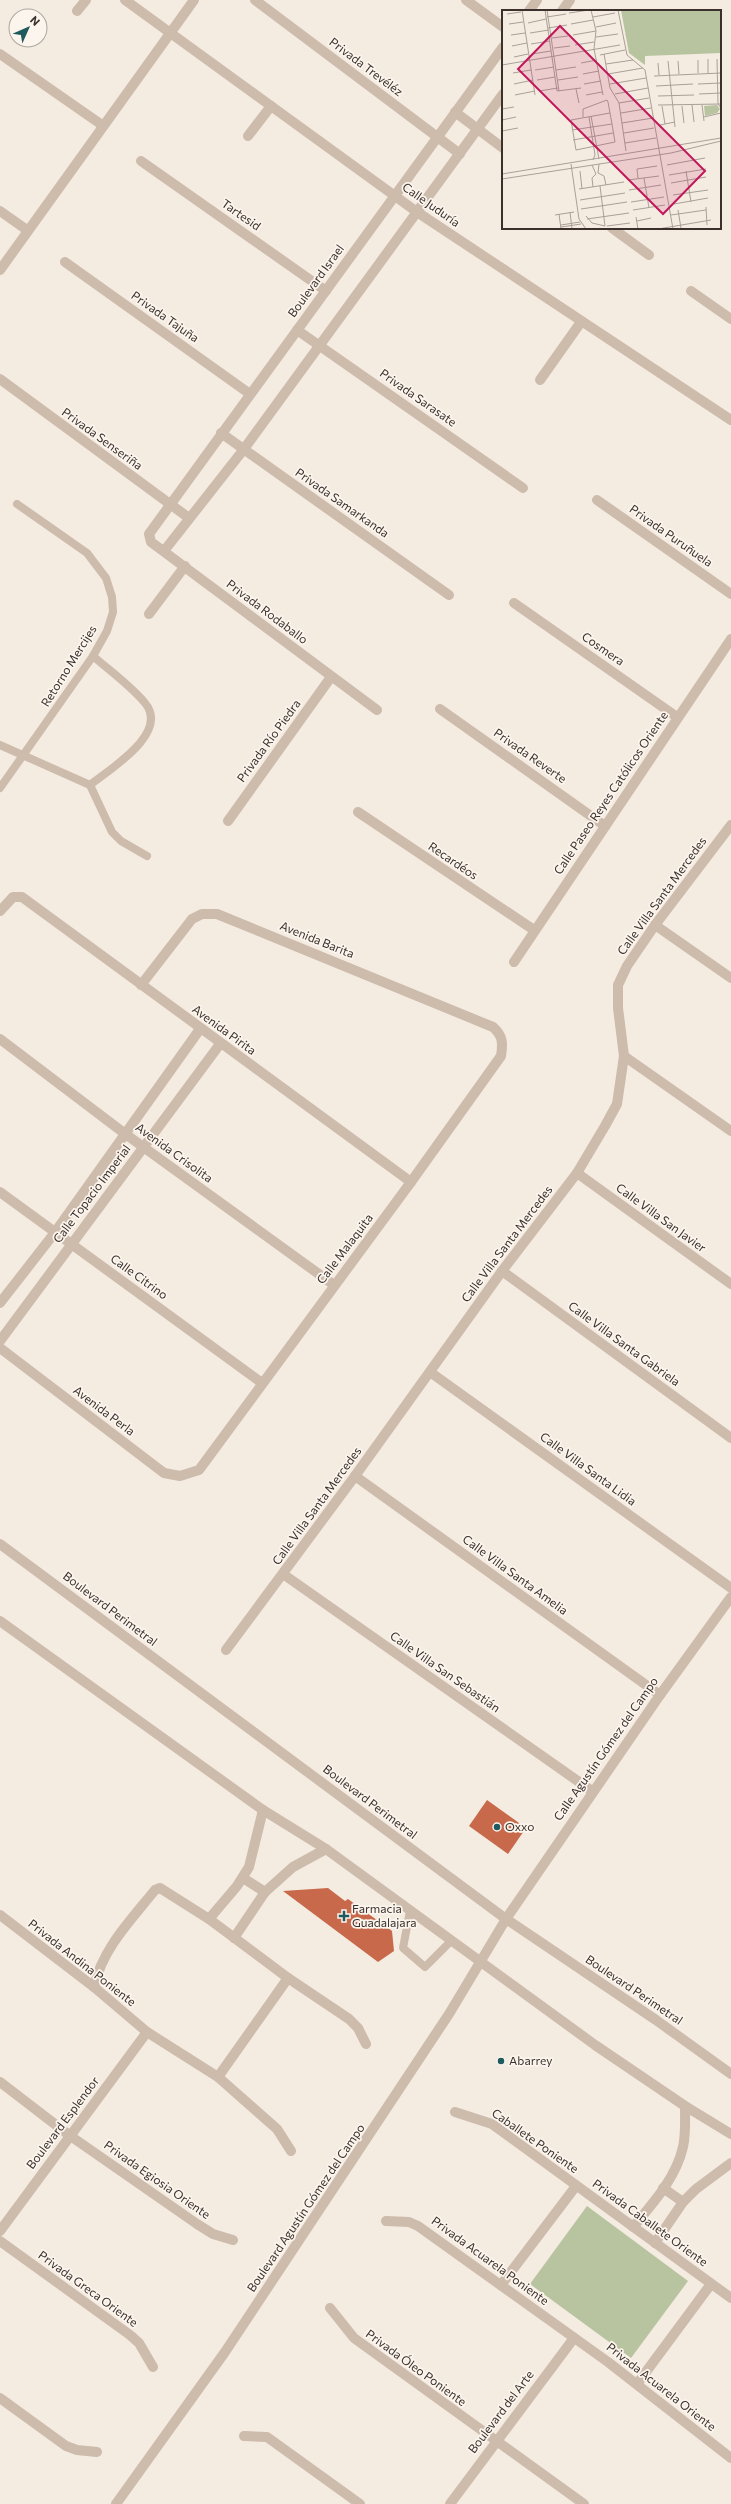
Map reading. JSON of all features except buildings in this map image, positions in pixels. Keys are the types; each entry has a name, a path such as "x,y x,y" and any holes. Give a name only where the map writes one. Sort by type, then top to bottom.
{"street":[{"path":"77,11 86,0"},
{"name":"Calle Juduría","path":"125,0 417,212 731,420"},
{"path":"0,270 102,125 194,0"},
{"name":"Privada Trevéléz","path":"255,0 460,154"},
{"path":"466,0 502,26"},
{"path":"530,10 537,0"},
{"path":"563,10 570,0"},
{"name":"Boulevard Israel","path":"151,530 169,503 502,48"},
{"path":"0,54 102,125"},
{"path":"164,551 244,449 502,95"},
{"path":"248,136 271,106"},
{"path":"455,112 502,147"},
{"name":"Tartesid","path":"141,161 326,290"},
{"path":"0,211 27,230"},
{"path":"613,229 649,255"},
{"name":"Privada Tajuña","path":"65,262 250,394"},
{"path":"691,291 731,319"},
{"path":"540,380 581,322"},
{"name":"Privada Sarasate","path":"297,330 523,488"},
{"name":"Privada Senseriña","path":"0,379 189,518"},
{"name":"Privada Samarkanda","path":"221,433 449,595"},
{"name":"Privada Puruñuela","path":"597,500 731,594"},
{"name":"Privada Rodaballo","path":"151,530 149,534 151,542 377,710"},
{"path":"149,614 185,566"},
{"name":"Cosmera","path":"514,603 677,717"},
{"name":"Calle Paseo Reyes Católicos Oriente","path":"514,962 677,717 731,639"},
{"name":"Privada Río Piedra","path":"228,821 331,677"},
{"name":"Privada Reverte","path":"440,709 605,826"},
{"name":"Recardéos","path":"358,812 534,930"},
{"name":"Calle Villa Santa Mercedes","path":"226,1650 355,1476 502,1271 576,1173 616,1104 624,1056 618,1008 618,985 627,966 655,925 731,825"},
{"name":"Avenida Pirita","path":"0,911 14,897 22,897 220,1044 411,1182"},
{"name":"Avenida Barita","path":"141,985 192,919 202,914 217,914 492,1027 499,1033 503,1040"},
{"path":"655,925 731,978"},
{"name":"Calle Topacio Imperial","path":"0,1303 56,1231 124,1133 200,1029"},
{"name":"Avenida Crisolita","path":"0,1039 124,1133 334,1285"},
{"name":"Calle Malaquita","path":"199,1470 496,1066 501,1056 503,1040"},
{"name":"Calle Topacio Imperial","path":"0,1341 220,1044"},
{"path":"624,1056 731,1131"},
{"name":"Calle Villa San Javier","path":"576,1173 731,1284"},
{"name":"Calle Citrino","path":"0,1192 56,1231 262,1383"},
{"name":"Calle Villa Santa Gabriela","path":"502,1271 731,1438"},
{"name":"Avenida Perla","path":"0,1348 164,1473 180,1476 199,1470"},
{"name":"Calle Villa Santa Lidia","path":"430,1372 731,1588"},
{"name":"Calle Villa Santa Amelia","path":"355,1476 660,1695"},
{"name":"Boulevard Perimetral","path":"0,1544 506,1919 656,2020 731,2074"},
{"name":"Calle Villa San Sebastián","path":"283,1574 592,1791"},
{"name":"Calle Agustín Gómez del Campo","path":"506,1919 592,1791 731,1596"},
{"path":"0,1621 263,1810 326,1849 595,2045 685,2106 731,2134"},
{"path":"209,1919 243,1878 249,1867 263,1810"},
{"path":"234,1938 265,1892 293,1867 326,1849"},
{"path":"243,1878 265,1892"},
{"path":"94,1987 98,1968 106,1953 154,1890 160,1888 209,1919 288,1978 349,2019 358,2028 366,2044"},
{"name":"Privada Andina Poniente","path":"0,1915 94,1987 147,2032 218,2077 278,2129 291,2151"},
{"name":"Boulevard Agustín Gómez del Campo","path":"116,2504 225,2352 445,2020 506,1919"},
{"path":"218,2077 288,1978"},
{"name":"Boulevard Esplendor","path":"0,2231 69,2135 147,2032"},
{"name":"Privada Egiosia Oriente","path":"0,2082 69,2135 197,2224 213,2234 233,2240"},
{"path":"633,2227 663,2188 679,2163 684,2145 685,2106"},
{"name":"Caballete Poniente","path":"455,2112 492,2124 576,2186"},
{"path":"655,2243 683,2202 696,2189 731,2163"},
{"name":"Privada Caballete Oriente","path":"501,2285 576,2186 731,2298"},
{"path":"663,2188 683,2202"},
{"name":"Privada Acuarela Poniente","path":"386,2221 410,2222 418,2226 574,2338"},
{"name":"Privada Greca Oriente","path":"0,2241 130,2335 139,2343 153,2367"},
{"name":"Privada Caballete Oriente","path":"637,2384 711,2284"},
{"name":"Privada Óleo Poniente","path":"330,2308 354,2338 494,2441 584,2504"},
{"name":"Privada Acuarela Oriente","path":"574,2338 637,2384 731,2458"},
{"name":"Boulevard del Arte","path":"450,2504 494,2441 574,2338"},
{"path":"0,2398 66,2446 77,2450 96,2452"},
{"path":"244,2436 266,2437 360,2504"}],"lane":[{"name":"Retorno Mercijes","path":"0,788 93,656 107,631 113,612 112,597 106,578 87,553 17,504"},
{"path":"90,785 141,743 149,731 151,715 145,704 93,656"},
{"path":"0,745 90,785 112,832 121,841 147,856"},
{"path":"410,1911 403,1948 425,1967 451,1941"}],"green space":[{"path":"587,2206 688,2281 631,2358 530,2284"}],"place":[{"name":"Oxxo","path":"497,1827"},
{"name":"Farmacia Guadalajara","path":"344,1916"},
{"name":"Abarrey","path":"501,2061"}]}
